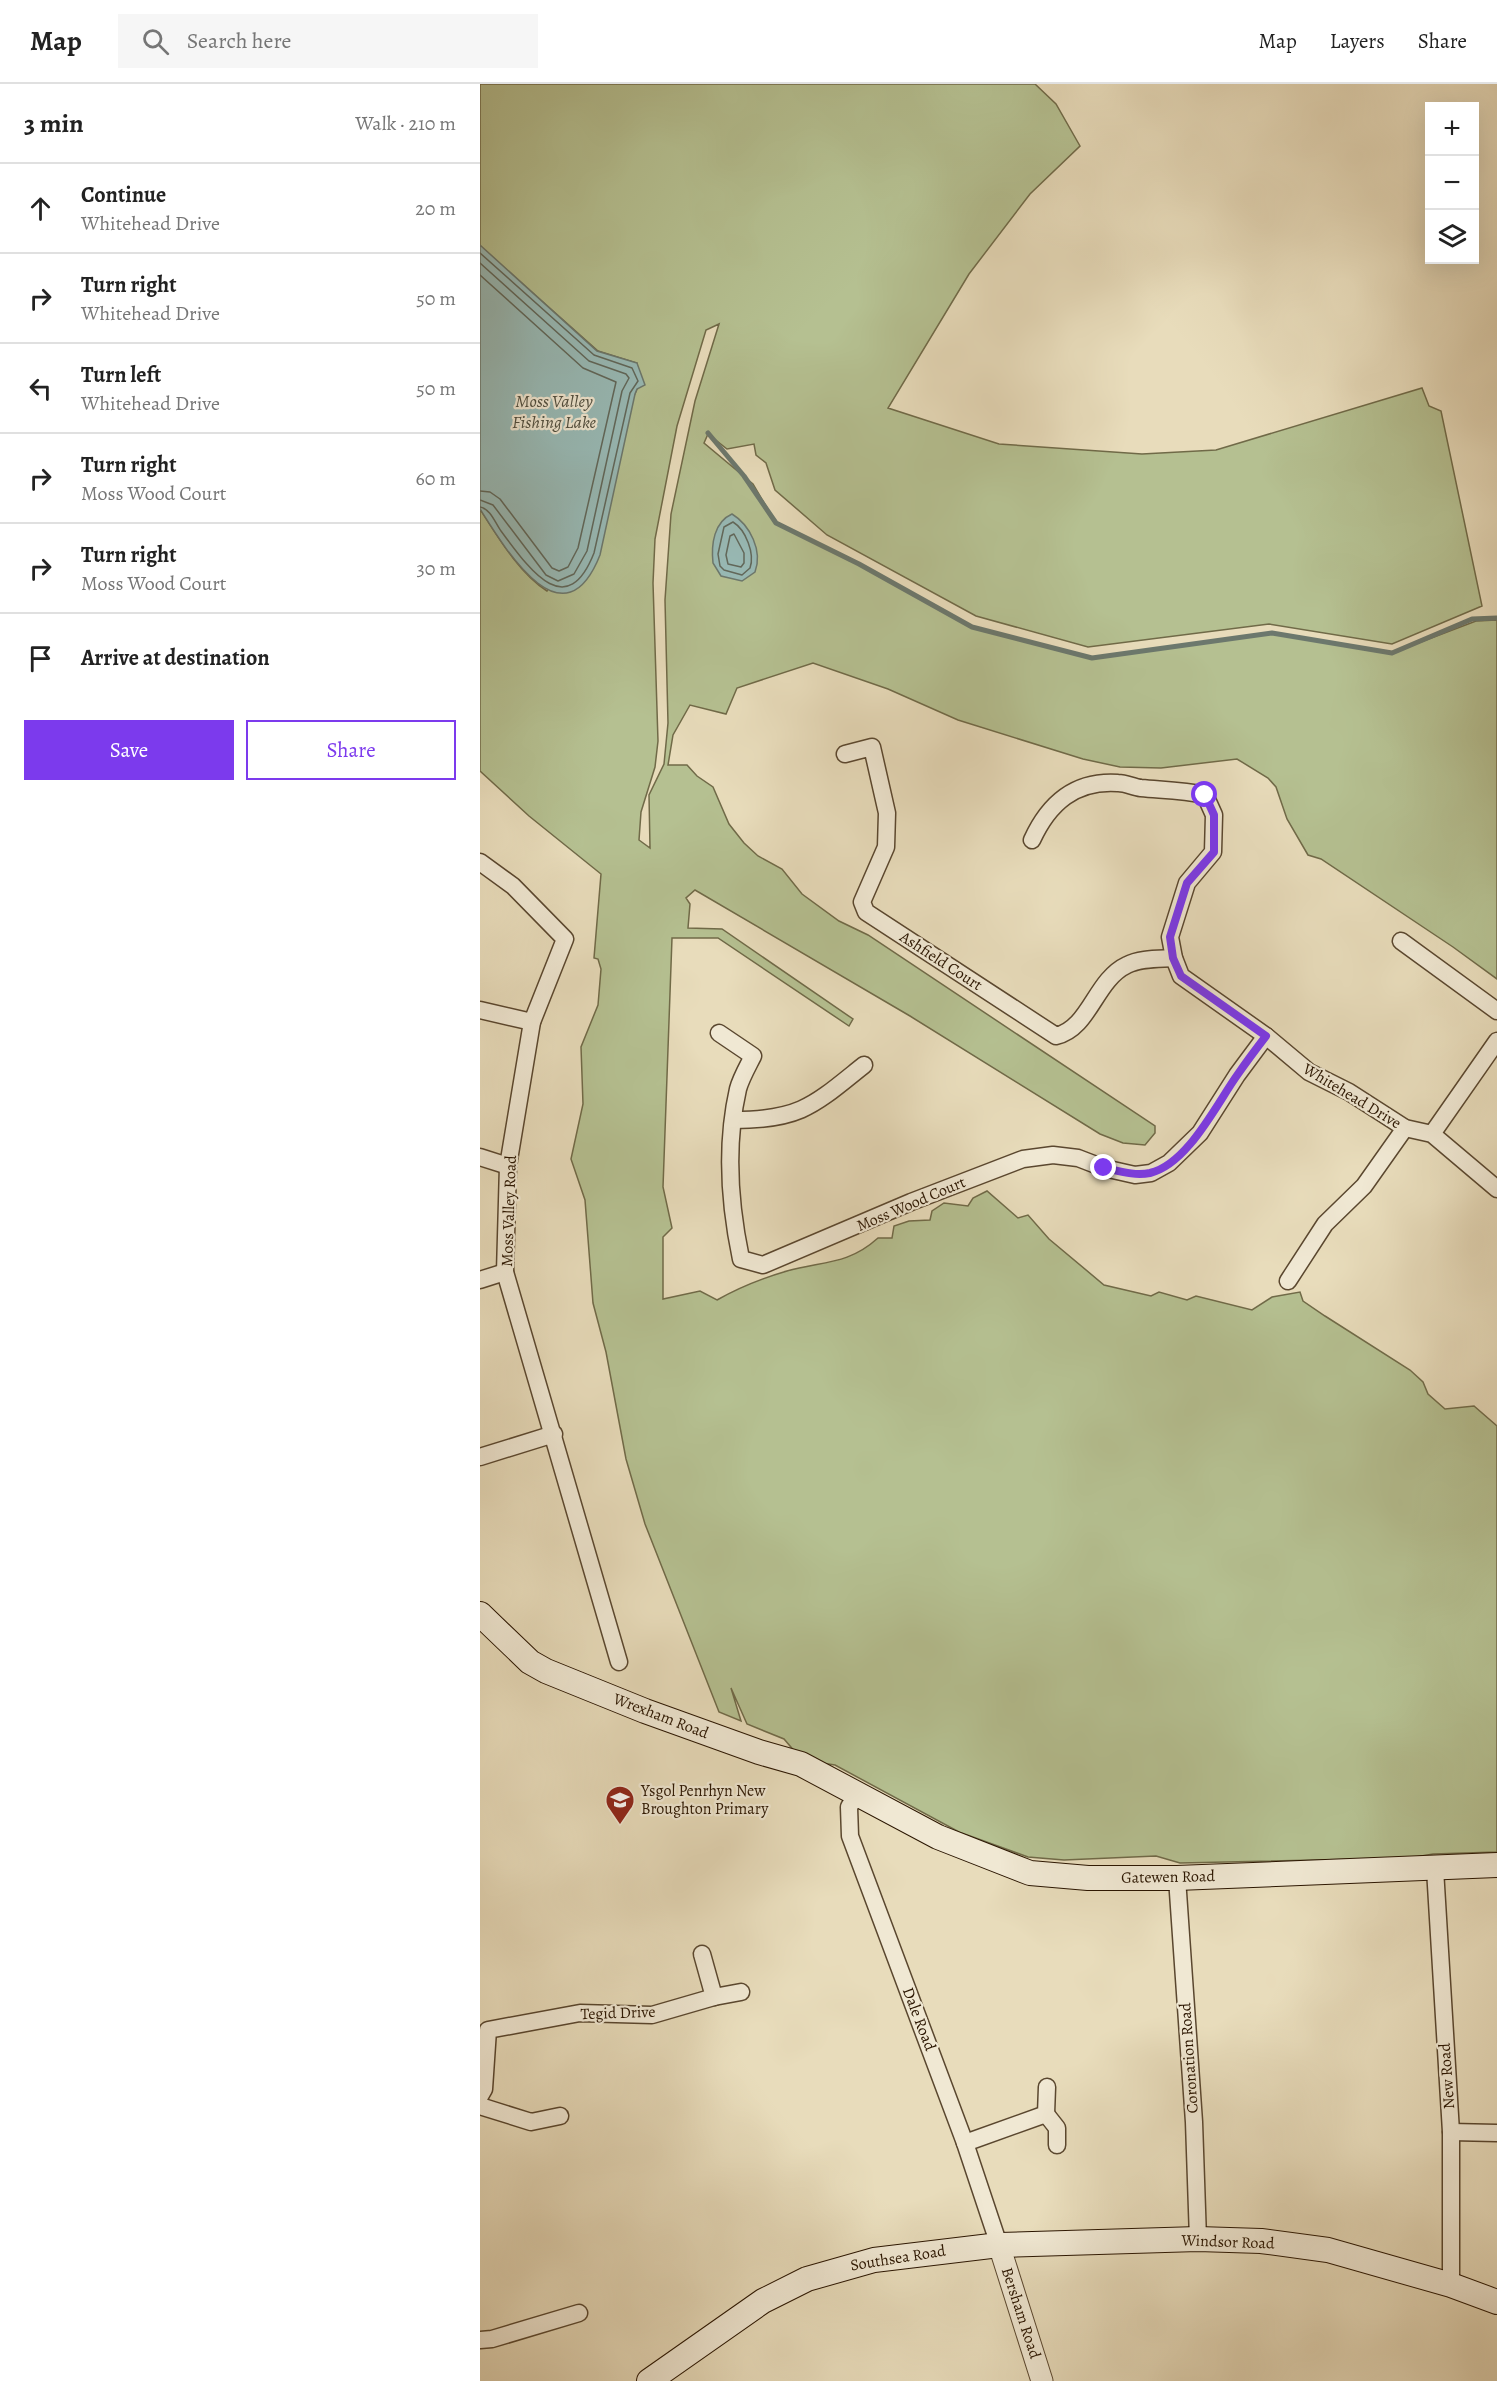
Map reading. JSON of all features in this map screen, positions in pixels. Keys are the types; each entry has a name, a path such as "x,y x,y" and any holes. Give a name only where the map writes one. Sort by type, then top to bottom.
{"main road":[{"name":"Wrexham Road","path":"480,1614 530,1662 546,1671 666,1719 801,1764 857,1794"},
{"name":"Gatewen Road","path":"857,1794 938,1837 1030,1873 1088,1878 1177,1878 1497,1865"},
{"name":"Windsor Road","path":"999,2245 1198,2239 1261,2241 1328,2250 1451,2285 1497,2302"},
{"name":"Southsea Road","path":"649,2381 763,2301 807,2279 874,2260 999,2245"}],"street":[{"name":"Ashfield Court","path":"845,754 872,747 887,813 886,847 862,902 866,912 1056,1036 1067,1034 1080,1020 1098,991 1116,972 1128,964 1173,958"},
{"path":"1032,840 1041,820 1060,798 1102,783 1120,783 1139,788 1165,788 1205,795 1214,815 1214,852 1187,883 1170,937 1173,958"},
{"name":"Moss Valley Road","path":"480,862 513,886 565,939 532,1022 508,1166 506,1272 619,1662"},
{"path":"1401,941 1497,1011"},
{"name":"Whitehead Drive","path":"1173,958 1181,976 1266,1036 1309,1072 1349,1092 1405,1128 1432,1134 1497,1189"},
{"path":"480,1010 532,1022"},
{"name":"Moss Wood Court","path":"719,1033 753,1056 738,1088 729,1141 732,1213 741,1259 763,1264 911,1202 1023,1159 1053,1155 1078,1158 1104,1168 1135,1174 1152,1173 1169,1163 1200,1132 1237,1075 1266,1036"},
{"path":"1432,1134 1497,1041"},
{"path":"734,1119 770,1120 796,1113 817,1102 864,1065"},
{"path":"1288,1281 1325,1224 1365,1186 1405,1128"},
{"path":"480,1157 508,1166"},
{"path":"480,1280 506,1272"},
{"path":"480,1457 554,1434"},
{"name":"Dale Road","path":"857,1794 849,1807 850,1836 965,2143 999,2245"},
{"name":"New Road","path":"1435,1869 1451,2132 1451,2285"},
{"name":"Coronation Road","path":"1177,1878 1194,2122 1198,2239"},
{"path":"702,1954 714,1997"},
{"name":"Tegid Drive","path":"480,2096 484,2089 488,2030 580,2013 652,2015 714,1997 741,1992"},
{"path":"1047,2087 1046,2114 1057,2128 1057,2145"},
{"path":"480,2106 531,2122 560,2116"},
{"path":"965,2143 1046,2114"},
{"path":"1451,2132 1497,2133"},
{"name":"Bersham Road","path":"999,2245 1042,2381"},
{"path":"480,2340 492,2339 579,2313"}],"green space":[{"path":"480,84 1035,84 1056,104 1080,146 1030,194 969,274 888,408 999,444 1142,454 1216,450 1422,388 1429,406 1441,411 1482,606 1392,644 1269,624 1088,647 976,616 827,535 775,490 766,463 756,455 754,444 727,449 708,434 704,443 753,484 776,523 849,558 972,627 1091,658 1272,633 1392,653 1476,621 1497,620 1497,979 1321,859 1308,855 1287,819 1276,787 1268,778 1237,759 1161,768 1120,767 1083,759 958,720 888,689 813,663 737,688 726,714 690,705 673,735 668,765 687,765 697,776 713,787 729,824 758,856 782,869 802,894 839,921 868,935 1155,1126 1155,1133 1145,1145 1123,1143 1100,1134 910,1016 695,890 686,898 690,904 688,928 722,929 853,1019 849,1026 718,938 672,938 663,1187 672,1228 663,1237 663,1299 700,1291 717,1300 778,1274 846,1258 867,1247 878,1238 892,1238 894,1226 909,1221 930,1220 932,1211 944,1203 968,1206 973,1198 987,1191 1018,1218 1028,1215 1049,1239 1104,1285 1151,1296 1159,1292 1187,1300 1196,1296 1252,1310 1272,1297 1300,1292 1303,1301 1410,1370 1423,1382 1428,1394 1445,1409 1474,1406 1497,1426 1497,1852 1433,1854 1410,1858 1180,1863 1156,1856 1064,1860 1028,1857 959,1832 835,1765 802,1760 784,1739 747,1724 731,1688 741,1721 719,1712 645,1524 626,1459 606,1352 593,1303 585,1200 571,1159 583,1104 581,1047 598,1005 601,969 598,959 594,958 601,874 529,816 480,771 480,509 518,565 547,591 637,389 637,363 598,351 480,246","holes":["719,324 695,401 671,514 665,600 668,723 664,764 649,795 650,848 639,840 641,812 655,767 658,741 653,583 655,539 677,426 706,330"]}],"water":[{"name":"Moss Valley Fishing Lake","path":"480,245 597,351 637,363 645,385 637,389 635,394 600,555 586,581 570,592 553,592 537,582 505,547 480,509"},
{"path":"732,514 744,525 756,547 755,572 742,581 721,576 713,563 715,534 721,522"}],"waterway":[{"path":"708,433 744,476 776,523 859,564 972,627 1092,658 1272,633 1392,653 1472,619 1497,618"}],"place":[{"name":"Ysgol Penrhyn New Broughton Primary","path":"620,1826"}],"route":[{"path":"1104,1168 1135,1174 1152,1173 1169,1163 1200,1132 1237,1075 1266,1036 1228,1012 1181,976 1173,958 1170,937 1187,883 1214,852 1214,815 1205,795"}]}
